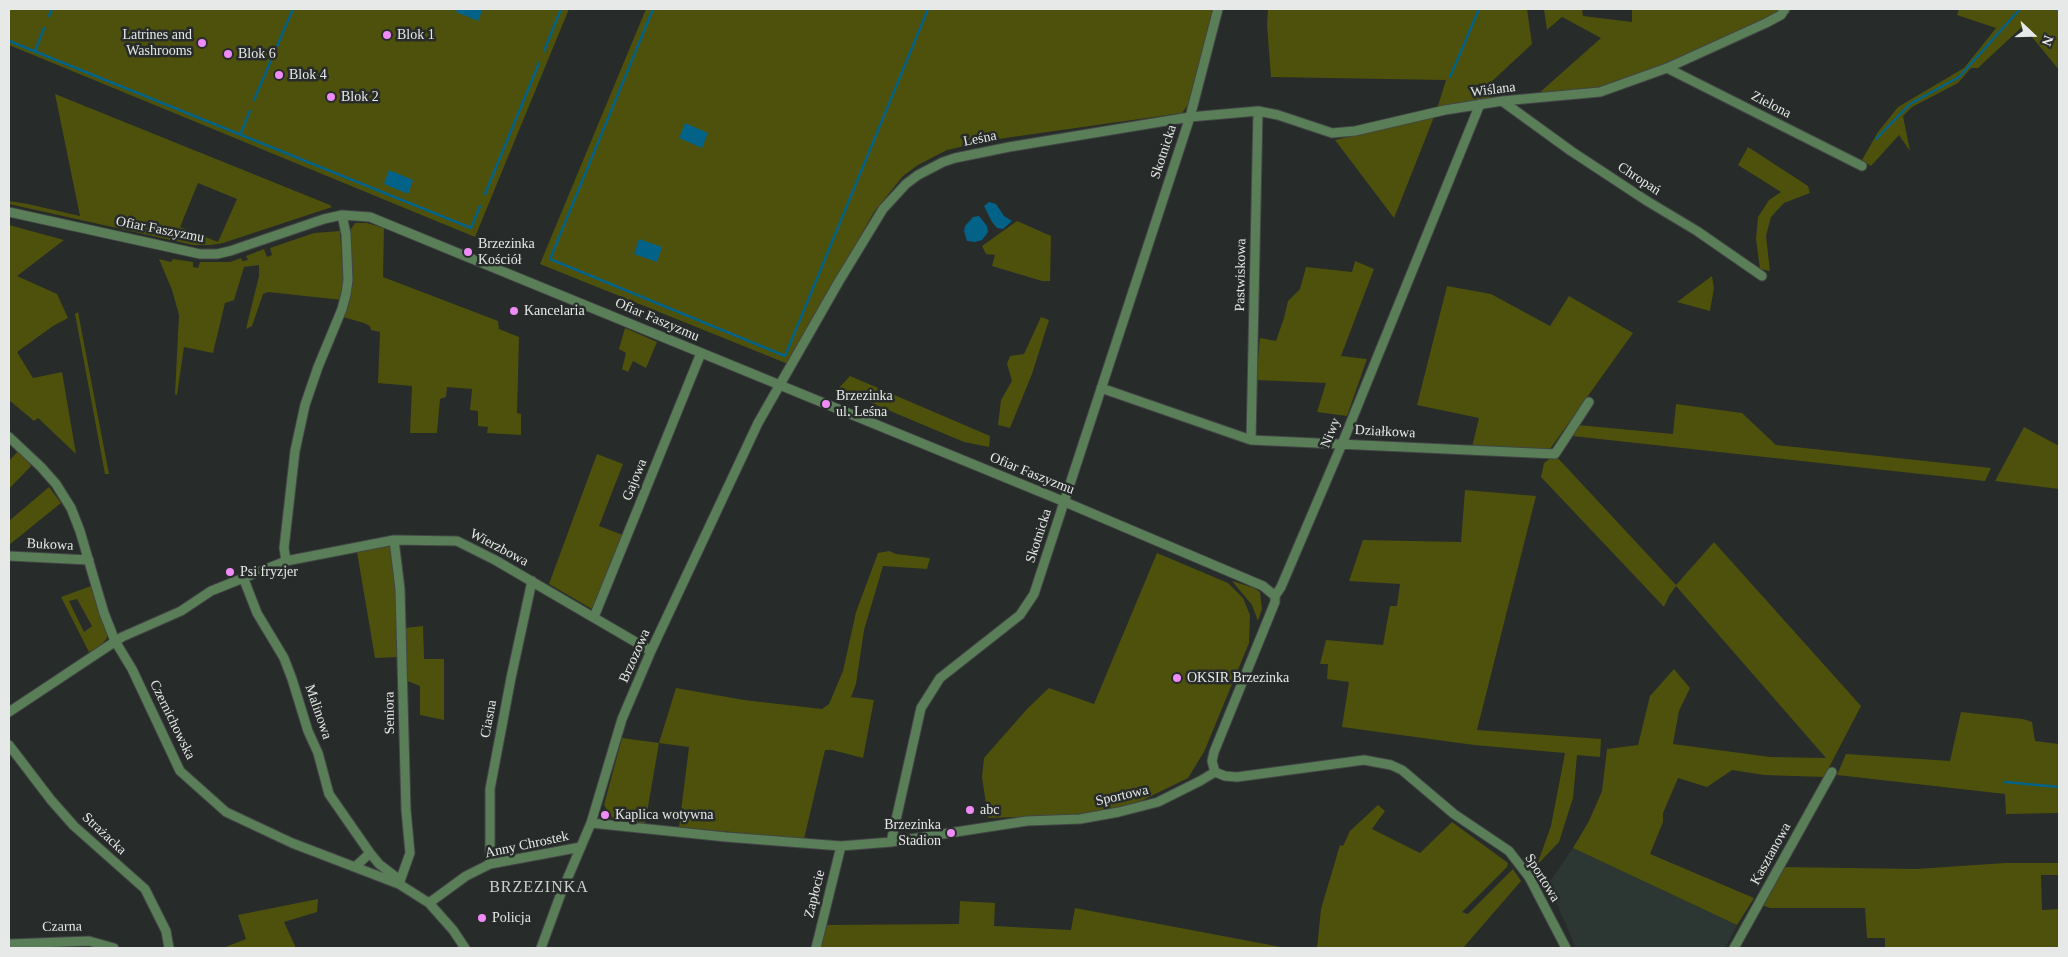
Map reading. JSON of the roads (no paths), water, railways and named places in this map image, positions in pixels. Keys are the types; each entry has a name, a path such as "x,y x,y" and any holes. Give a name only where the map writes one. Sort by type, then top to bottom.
{"street":[{"path":"1190,118 1218,9"},
{"name":"Wiślana","path":"1190,118 1258,112 1278,115 1332,133 1355,131 1445,110 1480,104 1600,92 1667,68 1766,23 1781,15 1785,9"},
{"name":"Zielona","path":"1667,68 1862,166"},
{"name":"Chropań","path":"1502,101 1572,151 1647,201 1697,230 1762,276"},
{"name":"Niwy","path":"1215,772 1212,761 1214,752 1275,602 1275,596 1281,587 1342,444 1480,104"},
{"name":"Pastwiskowa","path":"1251,440 1258,112"},
{"name":"Leśna","path":"781,385 880,213 906,184 918,175 943,162 978,153 1190,118"},
{"name":"Skotnicka","path":"891,842 921,708 940,678 1020,614 1034,594 1190,118"},
{"name":"Ofiar Faszyzmu","path":"9,212 200,254 230,251 305,224 342,215 356,215 382,220 701,354 1065,502 1263,586 1275,596"},
{"path":"286,561 284,548 295,451 306,405 318,367 342,309 346,294 348,280 346,234 342,215"},
{"name":"Gajowa","path":"594,617 701,354"},
{"name":"Brzozowa","path":"541,948 591,823 622,719 651,651 758,423 781,385"},
{"name":"Działkowa","path":"1102,388 1251,440 1555,454 1589,402"},
{"name":"Czernichowska","path":"9,437 19,444 42,467 66,499 80,531 115,641 132,669 180,771 226,812 292,843 399,884 429,903 453,930 465,948"},
{"name":"Wierzbowa","path":"9,712 115,641 181,611 211,591 286,561 394,540 457,541 495,560 651,651"},
{"name":"Seniora","path":"394,540 400,590 406,810 410,853 399,884"},
{"name":"Bukowa","path":"9,556 89,560"},
{"name":"Malinowa","path":"243,578 257,613 284,658 308,731 318,753 329,794 370,853 379,864 396,877 399,884"},
{"name":"Ciasna","path":"490,864 490,789 532,581"},
{"name":"Strażacka","path":"9,745 51,800 74,826 145,889 166,931 169,948"},
{"name":"Sportowa","path":"591,823 726,837 841,846 891,842 1027,821 1080,819 1119,812 1158,802 1200,782 1215,772 1225,776 1237,776 1364,760 1391,765 1402,770 1454,814 1509,851 1529,877 1566,948"},
{"name":"Kasztanowa","path":"1734,948 1832,772"},
{"name":"Zapłocie","path":"816,948 841,846"},
{"name":"Anny Chrostek","path":"429,903 466,876 490,864 581,847"},
{"path":"355,867 370,853"},
{"name":"Czarna","path":"9,944 90,941 114,948"}],"water":[{"path":"457,9 483,9 478,21 456,12"},
{"path":"685,123 708,133 702,148 679,138"},
{"path":"389,170 413,180 408,194 384,184"},
{"path":"989,202 996,204 1004,216 1012,221 1003,229 997,228 992,222 984,206"},
{"path":"979,216 987,226 988,232 982,240 975,242 967,241 964,231 965,226 973,217"},
{"path":"639,239 662,247 657,262 634,254"}],"waterway":[{"path":"49,16 52,9"},
{"path":"254,100 293,9"},
{"path":"544,51 561,9"},
{"path":"653,9 550,259 785,356 928,9"},
{"path":"1450,77 1479,9"},
{"path":"1876,139 1910,104 1959,77 2020,9"},
{"path":"2055,9 2059,10"},
{"path":"35,51 44,28"},
{"path":"9,41 471,228 480,206"},
{"path":"485,194 539,63"},
{"path":"240,135 250,111"},
{"path":"2005,782 2059,787"}],"place":[{"name":"Blok 1","path":"387,35"},
{"name":"Latrines and Washrooms","path":"202,43"},
{"name":"Blok 6","path":"228,54"},
{"name":"Blok 4","path":"279,75"},
{"name":"Blok 2","path":"331,97"},
{"name":"Brzezinka Kościół","path":"468,252"},
{"name":"Kancelaria","path":"514,311"},
{"name":"Brzezinka ul. Leśna","path":"826,404"},
{"name":"Psi fryzjer","path":"230,572"},
{"name":"OKSIR Brzezinka","path":"1177,678"},
{"name":"abc","path":"970,810"},
{"name":"Kaplica wotywna","path":"605,815"},
{"name":"Brzezinka Stadion","path":"951,833"},
{"name":"Policja","path":"482,918"}],"district":[{"name":"BRZEZINKA","path":"539,888"}]}
